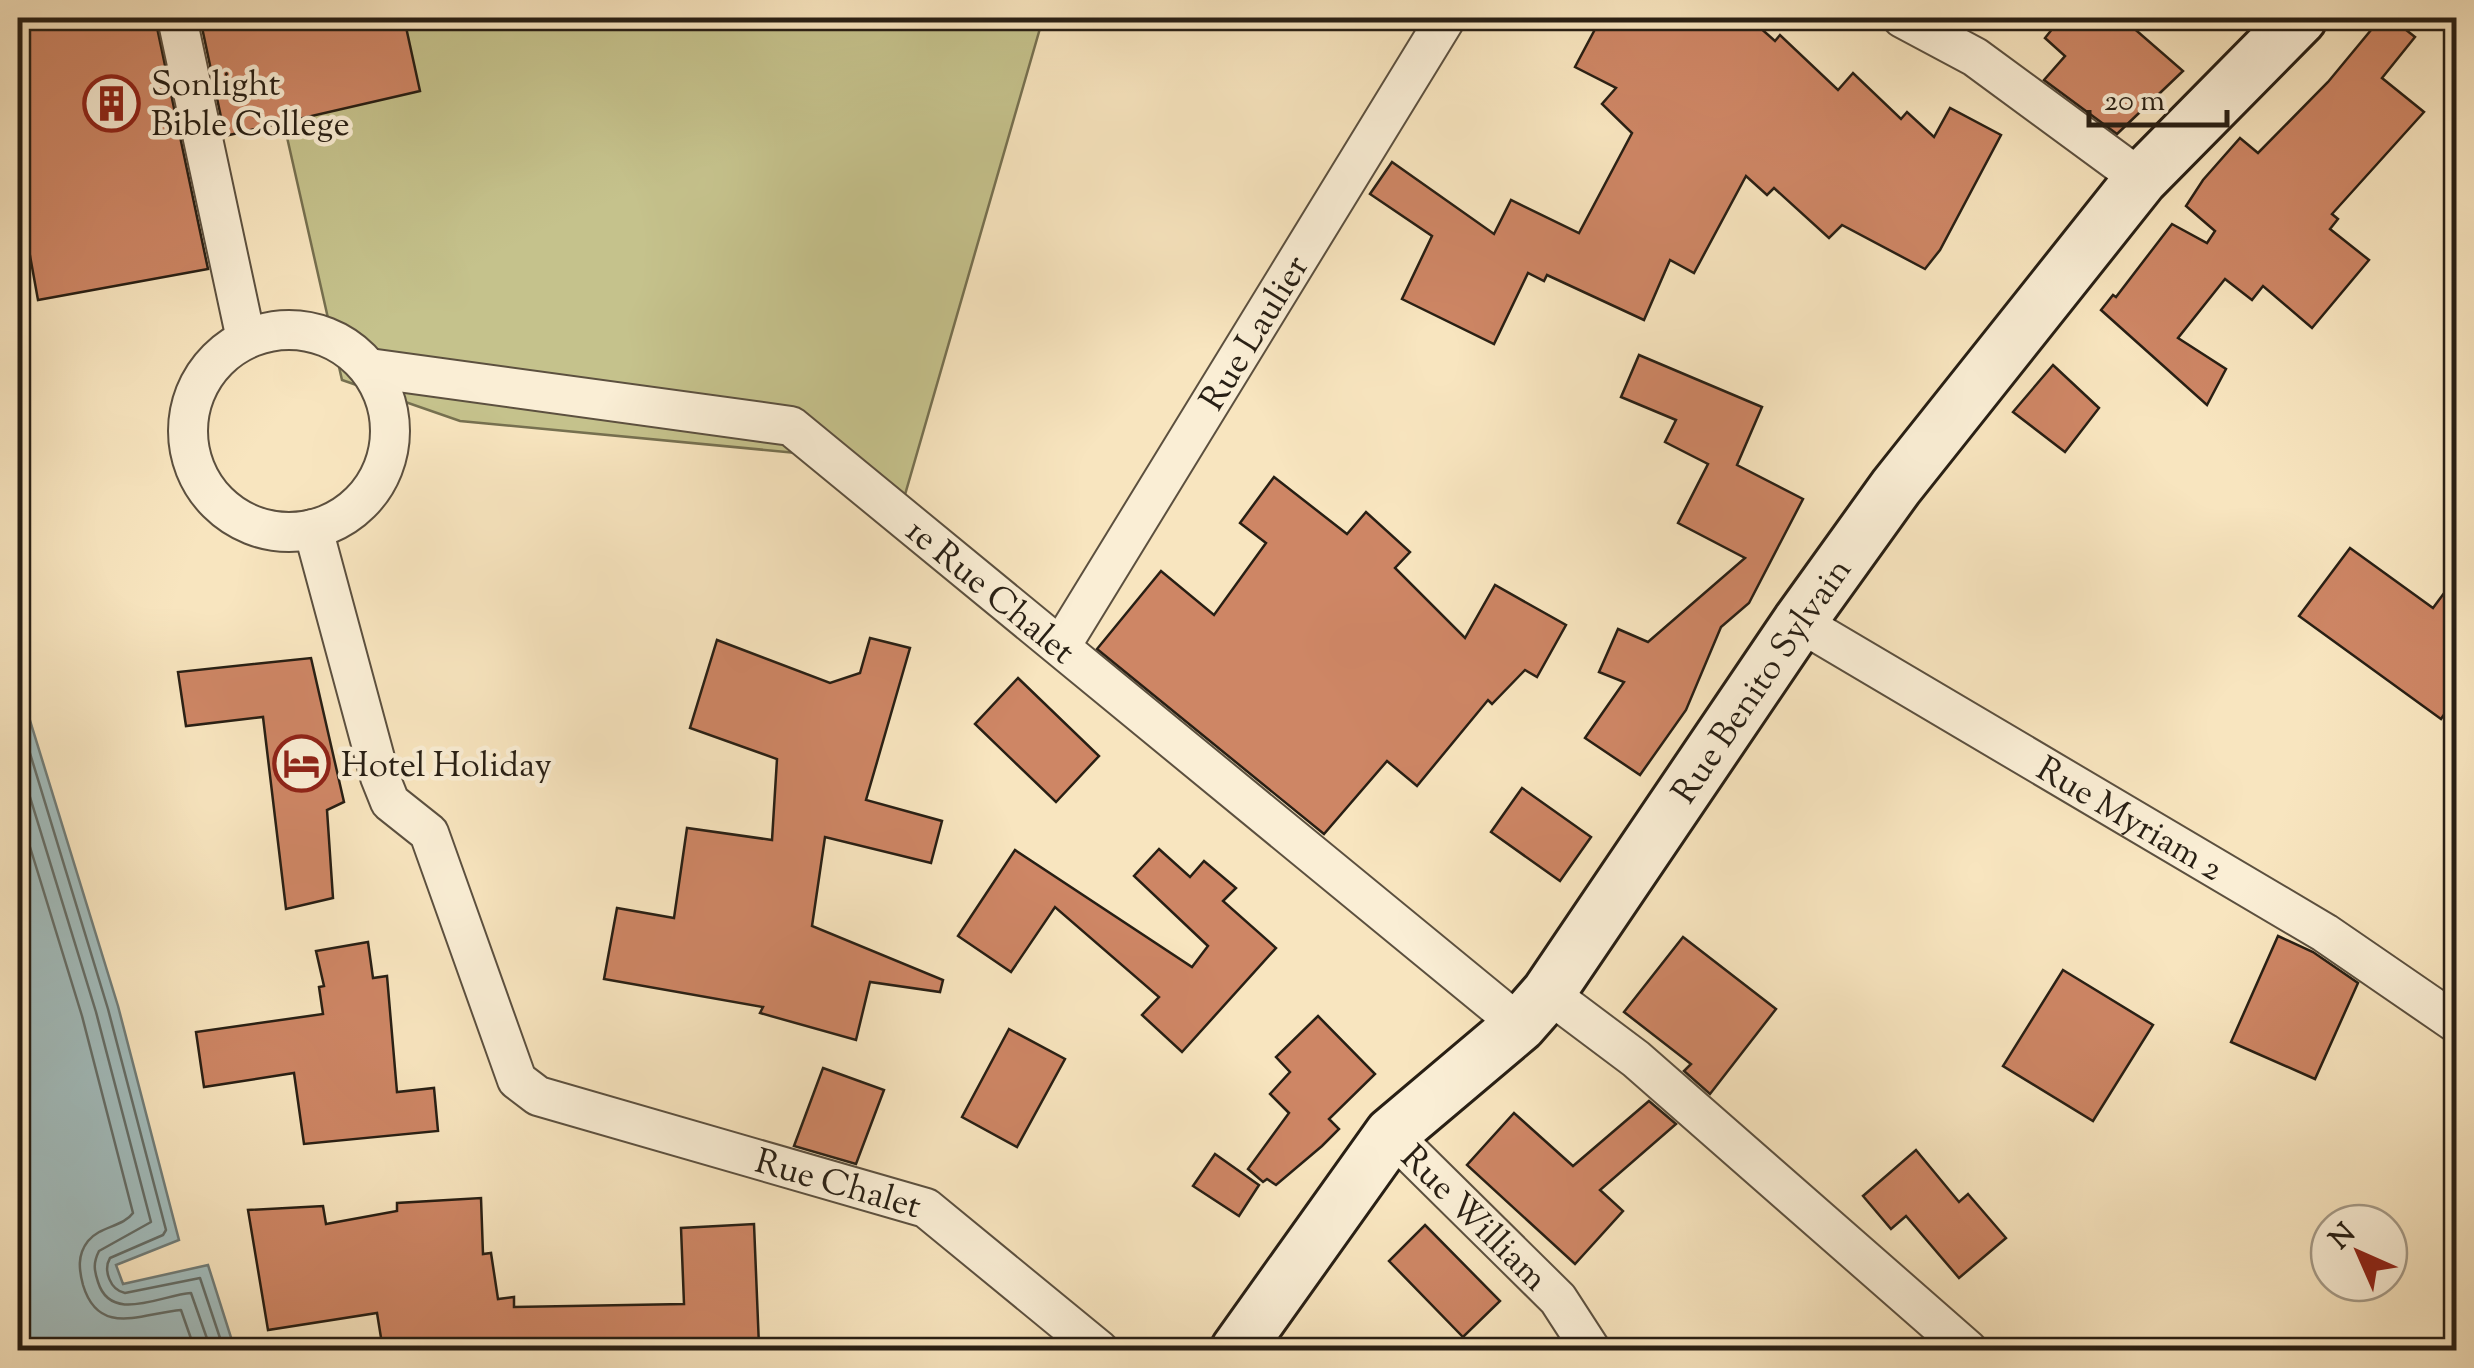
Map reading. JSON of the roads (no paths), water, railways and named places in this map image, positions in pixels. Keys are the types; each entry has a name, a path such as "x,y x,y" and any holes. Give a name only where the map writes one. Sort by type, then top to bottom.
{"main road":[{"name":"Rue Benito Sylvain","path":"1236,1350 1391,1134 1534,1009 1799,622 1896,488 2141,179 2300,18"}],"street":[{"path":"177,18 246,339"},
{"name":"Rue Laulier","path":"1061,646 1446,18"},
{"path":"1902,18 1975,57 2141,179"},
{"path":"279,329 313,332 344,345 369,368 385,397 391,430 385,464 368,493 344,516 313,530 280,532 248,524 220,506 200,480 189,449 188,416 199,384 218,358 246,339 279,329"},
{"name":"1e Rue Chalet","path":"369,368 791,426 1061,646 1534,1009 1664,1084 1968,1350"},
{"name":"Rue Chalet","path":"313,530 380,777 390,802 429,833 517,1080 538,1096 926,1208 1099,1350"},
{"name":"Rue Myriam 2","path":"1799,622 2325,933 2456,1023"},
{"name":"Rue William","path":"1391,1134 1558,1299 1591,1350"}],"water":[{"path":"18,519 26,552 19,620 20,688 118,1006 179,1240 116,1265 123,1284 208,1265 235,1350 18,1350"}],"place":[{"name":"Sonlight Bible College","path":"112,103"},
{"name":"Hotel Holiday","path":"302,764"}]}
